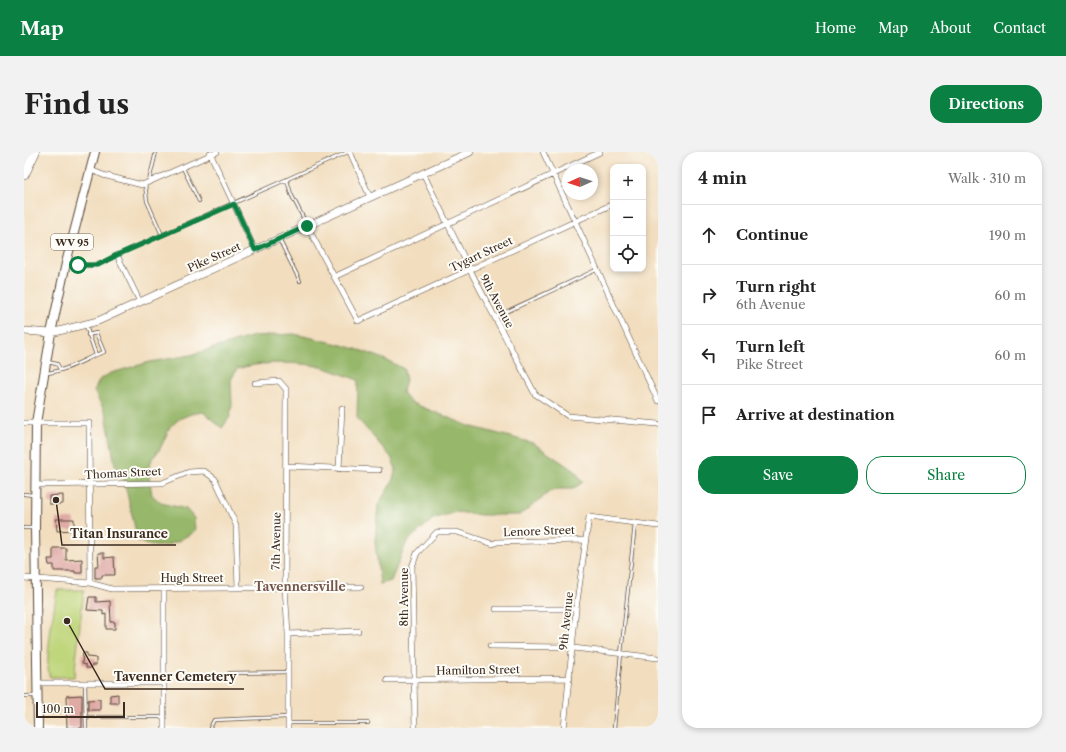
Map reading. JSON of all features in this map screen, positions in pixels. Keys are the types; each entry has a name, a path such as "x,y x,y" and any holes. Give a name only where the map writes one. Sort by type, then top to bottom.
{"highway":[{"path":"24,175 35,152"}],"main road":[{"name":"WV 95","path":"38,728 35,528 36,424 51,333 66,263 95,152"},
{"name":"Pike Street","path":"24,331 51,333 86,324 140,302 470,152"}],"street":[{"path":"91,170 103,175 142,185 210,153 217,152"},
{"path":"349,152 370,197"},
{"path":"543,152 554,173 596,270 658,401"},
{"path":"307,226 334,277 600,152"},
{"path":"210,153 255,250"},
{"name":"9th Avenue","path":"423,173 470,270 535,394 568,416 658,424"},
{"name":"Tygart Street","path":"334,277 358,321 610,205"},
{"path":"117,255 140,302"},
{"name":"7th Avenue","path":"255,383 279,381 286,388 287,466 285,587 288,634 288,726"},
{"path":"339,469 342,408"},
{"path":"24,423 89,423 90,583"},
{"path":"287,466 379,470"},
{"name":"Thomas Street","path":"35,485 162,483 188,472 204,471 215,479 236,525 238,588"},
{"name":"9th Avenue","path":"564,728 576,609 589,517"},
{"name":"Lenore Street","path":"589,517 658,526"},
{"name":"8th Avenue","path":"415,728 416,680 412,567 416,553 437,532 457,532 493,544"},
{"name":"Lenore Street","path":"493,544 497,542 586,540"},
{"name":"Hugh Street","path":"24,578 90,583 112,589 361,586"},
{"path":"164,588 164,728"},
{"path":"496,609 576,609"},
{"path":"288,634 358,631"},
{"path":"490,646 573,648 658,658"},
{"name":"Hamilton Street","path":"387,680 570,678"},
{"path":"37,683 164,683"}],"lane":[{"path":"156,152 147,183 147,201 162,235"},
{"path":"66,263 86,266 98,265 117,255 349,152"},
{"path":"182,167 199,201"},
{"path":"287,180 291,194 307,226"},
{"path":"279,239 300,281"},
{"path":"494,317 596,270"},
{"path":"86,324 88,335 96,355"},
{"path":"45,373 56,372 60,369 66,368 104,352 96,333 88,335"},
{"path":"46,362 57,364 60,369"},
{"path":"24,494 35,495"},
{"path":"614,728 636,523"},
{"path":"24,528 35,528"},
{"path":"229,673 288,672"},
{"path":"85,683 86,728"},
{"path":"24,696 38,696"},
{"path":"86,717 164,717"},
{"path":"210,728 214,720 288,717"},
{"path":"288,726 368,723"}],"green space":[{"path":"294,334 350,347 391,362 404,369 406,381 402,392 410,402 469,426 533,443 576,472 583,482 573,489 560,489 549,492 520,515 481,515 456,512 433,519 412,537 405,546 391,581 380,584 375,542 378,505 392,482 396,469 391,457 357,418 358,380 329,369 311,365 283,363 255,365 237,369 231,380 232,405 230,417 222,428 203,412 191,414 179,419 170,427 160,449 152,459 148,470 152,495 161,503 186,509 194,518 195,531 181,540 168,545 154,546 138,541 123,476 115,465 106,414 94,391 100,379 111,373 150,362 191,355 254,336"},
{"path":"57,590 84,590 74,677 50,677 48,670 50,635"}],"building":[{"path":"63,495 63,504 49,504 49,496"},
{"path":"56,519 74,519 74,530 57,531"},
{"path":"53,548 66,548 66,560 82,559 82,573 75,573 75,571 54,571 54,565 49,565 48,559 53,559"},
{"path":"98,553 104,553 104,558 114,557 115,575 102,575 102,578 95,578 95,566 99,566"},
{"path":"89,597 96,597 96,602 110,601 111,622 115,622 115,629 106,629 106,614 103,615 103,611 87,610"},
{"path":"83,653 87,653 87,657 96,658 96,665 92,665 91,668 86,668 86,665 82,664"},
{"path":"118,694 118,703 110,703 110,695"},
{"path":"82,695 82,728 67,728 66,696"},
{"path":"100,699 100,710 88,710 88,700"}],"place":[{"name":"Titan Insurance","path":"56,500"},
{"name":"Tavenner Cemetery","path":"67,621"}],"district":[{"name":"Tavennersville","path":"300,587"}],"route":[{"path":"78,265 98,265 117,255 234,204 255,250 307,226"}]}
